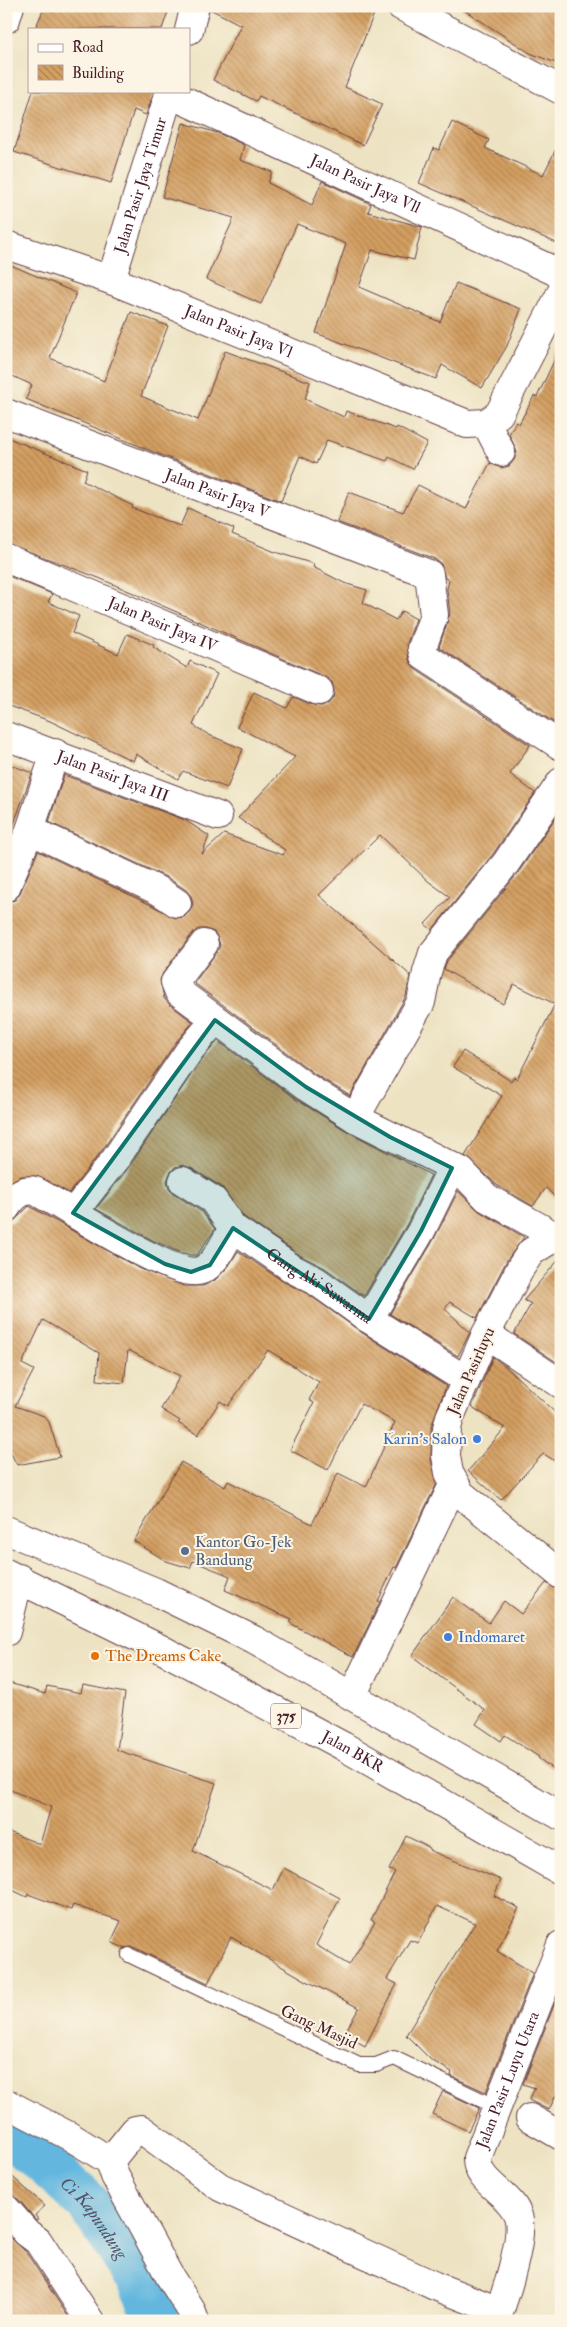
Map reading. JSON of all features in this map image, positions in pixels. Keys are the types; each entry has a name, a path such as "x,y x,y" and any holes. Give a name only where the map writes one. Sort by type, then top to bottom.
{"street":[{"path":"6,19 10,6"},
{"path":"190,28 195,6"},
{"path":"400,6 561,90"},
{"name":"Jalan Pasir Jaya Vll","path":"170,92 561,274"},
{"name":"Jalan Pasir Jaya Timur","path":"111,280 170,92"},
{"name":"Jalan Pasir Jaya Vl","path":"6,246 111,280 476,423"},
{"path":"502,452 476,423 500,414 561,293"},
{"name":"Jalan Pasir Jaya V","path":"6,413 429,574 434,615 422,648 424,656 561,746"},
{"name":"Jalan Pasir Jaya IV","path":"6,558 319,691"},
{"name":"Jalan Pasir Jaya III","path":"6,736 218,816"},
{"path":"6,887 30,830 55,754"},
{"path":"355,1118 421,1002 433,953 506,864 561,782"},
{"path":"30,830 159,891 177,903"},
{"path":"204,944 175,982 179,992 306,1087 355,1118 461,1171 487,1198 558,1234"},
{"path":"73,1213 116,1158 189,1051 215,1020"},
{"path":"369,1319 421,1231 428,1213 452,1168"},
{"name":"Gang Aki Suwarma","path":"183,1181 213,1200 233,1228 293,1269 316,1281 369,1319 466,1380"},
{"path":"6,1208 16,1196 25,1190 32,1190 166,1264 191,1272 201,1271 210,1265 233,1228"},
{"name":"Jalan Pasirluyu","path":"558,1234 531,1252 508,1290 486,1334 447,1428 446,1456 449,1473 461,1494 561,1575"},
{"path":"486,1334 561,1384"},
{"path":"352,1696 454,1483"},
{"path":"6,1530 156,1592 254,1640 561,1816"},
{"path":"6,1632 12,1575"},
{"name":"Jalan BKR","path":"12,1575 161,1649 343,1746 561,1871"},
{"name":"Jalan Pasir Luyu Utara","path":"498,2316 519,2237 518,2216 500,2192 479,2172 477,2165 479,2152 561,1945"},
{"path":"6,2102 71,2137 110,2161 120,2184 170,2277 192,2310 195,2321"},
{"path":"530,2118 561,2136"},
{"path":"110,2161 135,2130 141,2128 220,2188 498,2316"},
{"path":"6,2209 38,2241 90,2321"}],"lane":[{"name":"Gang Masjid","path":"129,1955 359,2065 376,2065 394,2058 496,2108"}],"highlighted area":[{"path":"215,1020 306,1087 390,1137 452,1168 421,1231 369,1319 233,1228 210,1265 191,1272 165,1264 73,1213"}],"building":[{"path":"45,6 170,6 162,28 35,28"},
{"path":"210,6 377,6 345,87 382,104 363,145 259,96 256,101 213,80 241,25 210,9"},
{"path":"458,6 561,6 561,65 530,53"},
{"path":"33,92 154,92 146,115 134,110 111,183 14,152"},
{"path":"452,122 489,140 485,148 543,175 561,139 561,245 419,183 434,148 439,150"},
{"path":"183,123 218,133 244,145 240,160 272,172 268,183 312,205 322,181 371,204 368,212 422,227 414,260 372,250 359,287 440,322 456,283 521,309 507,346 482,388 442,365 436,379 316,333 346,244 297,224 261,304 206,279 234,218 162,197"},
{"path":"6,263 76,293 50,358 104,381 131,312 168,326 141,396 198,420 225,351 310,382 305,399 344,417 346,411 396,429 397,427 427,443 413,469 389,457 387,461 327,440 316,464 300,456 281,501 156,453 26,399 32,385 6,373"},
{"path":"561,346 561,727 439,647 450,614 447,589 449,580 445,578 441,564 435,559 337,522 349,492 403,512 418,485 466,509 490,463 501,468 509,466 514,460 517,452 509,434 516,422 519,424 534,396 537,397"},
{"path":"6,437 87,470 83,481 133,506 132,508 180,526 188,508 234,529 232,534 275,552 314,564 313,567 344,583 367,590 363,603 396,620 402,611 416,619 407,643 409,660 415,669 530,745 510,774 535,793 493,854 432,930 425,924 450,897 428,881 380,835 319,895 410,975 406,996 350,1096 315,1074 194,983 220,946 214,932 198,929 192,934 163,973 160,980 164,998 193,1022 176,1042 103,1149 69,1193 37,1176 21,1176 6,1184 6,902 15,900 20,893 38,851 176,918 184,917 190,911 193,904 191,896 186,890 168,878 49,822 64,775 185,820 209,836 202,854 224,834 283,855 285,850 238,818 295,757 237,727 254,692 287,708 293,697 313,705 321,706 328,704 333,698 334,690 332,682 325,677 99,578 6,543"},
{"path":"6,575 52,594 48,602 79,616 72,633 118,654 127,634 154,645 153,647 187,668 190,661 217,674 193,725 209,735 243,749 227,788 183,771 178,779 136,754 133,761 50,721 6,705"},
{"path":"6,763 32,773 6,846"},
{"path":"560,811 561,1203 546,1188 533,1206 497,1185 465,1156 502,1096 453,1067 463,1051 511,1081 514,1077 517,1079 555,1004 514,984 503,1004 444,969 447,961 518,873"},
{"path":"218,1041 297,1100 347,1131 431,1175 407,1224 364,1296 325,1268 301,1256 244,1217 222,1187 183,1165 175,1167 170,1173 167,1181 169,1189 202,1212 215,1229 197,1255 174,1250 152,1240 96,1209 129,1167 201,1060"},
{"path":"458,1191 479,1211 524,1237 507,1260 477,1318 450,1302 445,1309 470,1332 458,1356 390,1314 434,1239"},
{"path":"29,1206 138,1268 184,1286 203,1286 215,1280 228,1267 238,1251 284,1282 308,1294 361,1332 446,1386 431,1427 431,1459 437,1483 396,1568 394,1567 378,1601 380,1602 353,1657 290,1623 292,1619 225,1590 230,1576 193,1561 190,1568 166,1561 134,1541 181,1462 225,1487 228,1481 312,1524 338,1473 366,1487 395,1422 361,1404 328,1470 290,1450 314,1403 309,1400 319,1382 268,1350 228,1406 220,1401 198,1435 178,1423 180,1421 161,1409 180,1376 128,1350 124,1383 97,1380 99,1353 43,1320 22,1364 34,1370 15,1406 44,1416 49,1422 60,1457 17,1465 6,1444 6,1223 13,1222"},
{"path":"561,1257 561,1365 514,1334 531,1304 524,1300"},
{"path":"493,1357 561,1418 561,1465 544,1454 542,1455 501,1500 468,1471 505,1428 472,1407"},
{"path":"546,1583 561,1590 561,1775 539,1757 505,1735 501,1741 476,1724 485,1710 412,1656 453,1597 489,1623 504,1601 521,1614"},
{"path":"6,1682 45,1694 47,1686 81,1693 83,1685 125,1693 117,1750 216,1783 193,1851 273,1890 284,1868 340,1898 316,1945 349,1965 375,1922 371,1920 395,1872 389,1870 406,1836 430,1848 429,1850 501,1880 494,1896 519,1908 497,1951 533,1973 486,2092 451,2076 452,2072 431,2060 406,2035 475,1923 437,1906 418,1943 410,1940 387,1979 397,1984 365,2046 344,2034 359,2008 305,1980 231,1937 208,1983 133,1947 124,1948 111,1942 121,1921 73,1905 71,1910 28,1894 27,1897 6,1887 6,1831 40,1844 51,1807 6,1788"},
{"path":"560,1990 561,2085 549,2110 529,2100 535,2088 523,2084"},
{"path":"443,2091 479,2108 468,2131 432,2114"},
{"path":"6,2171 45,2206 35,2215 38,2219 36,2220 18,2199 6,2194"},
{"path":"6,2233 26,2252 71,2321 6,2321"}],"waterway":[{"name":"Ci Kapundung","path":"6,2135 38,2158 86,2201 139,2280 158,2321"}],"place":[{"name":"Karin's Salon","path":"477,1439"},
{"name":"Kantor Go-Jek Bandung","path":"185,1551"},
{"name":"Indomaret","path":"448,1637"},
{"name":"The Dreams Cake","path":"95,1656"}]}
